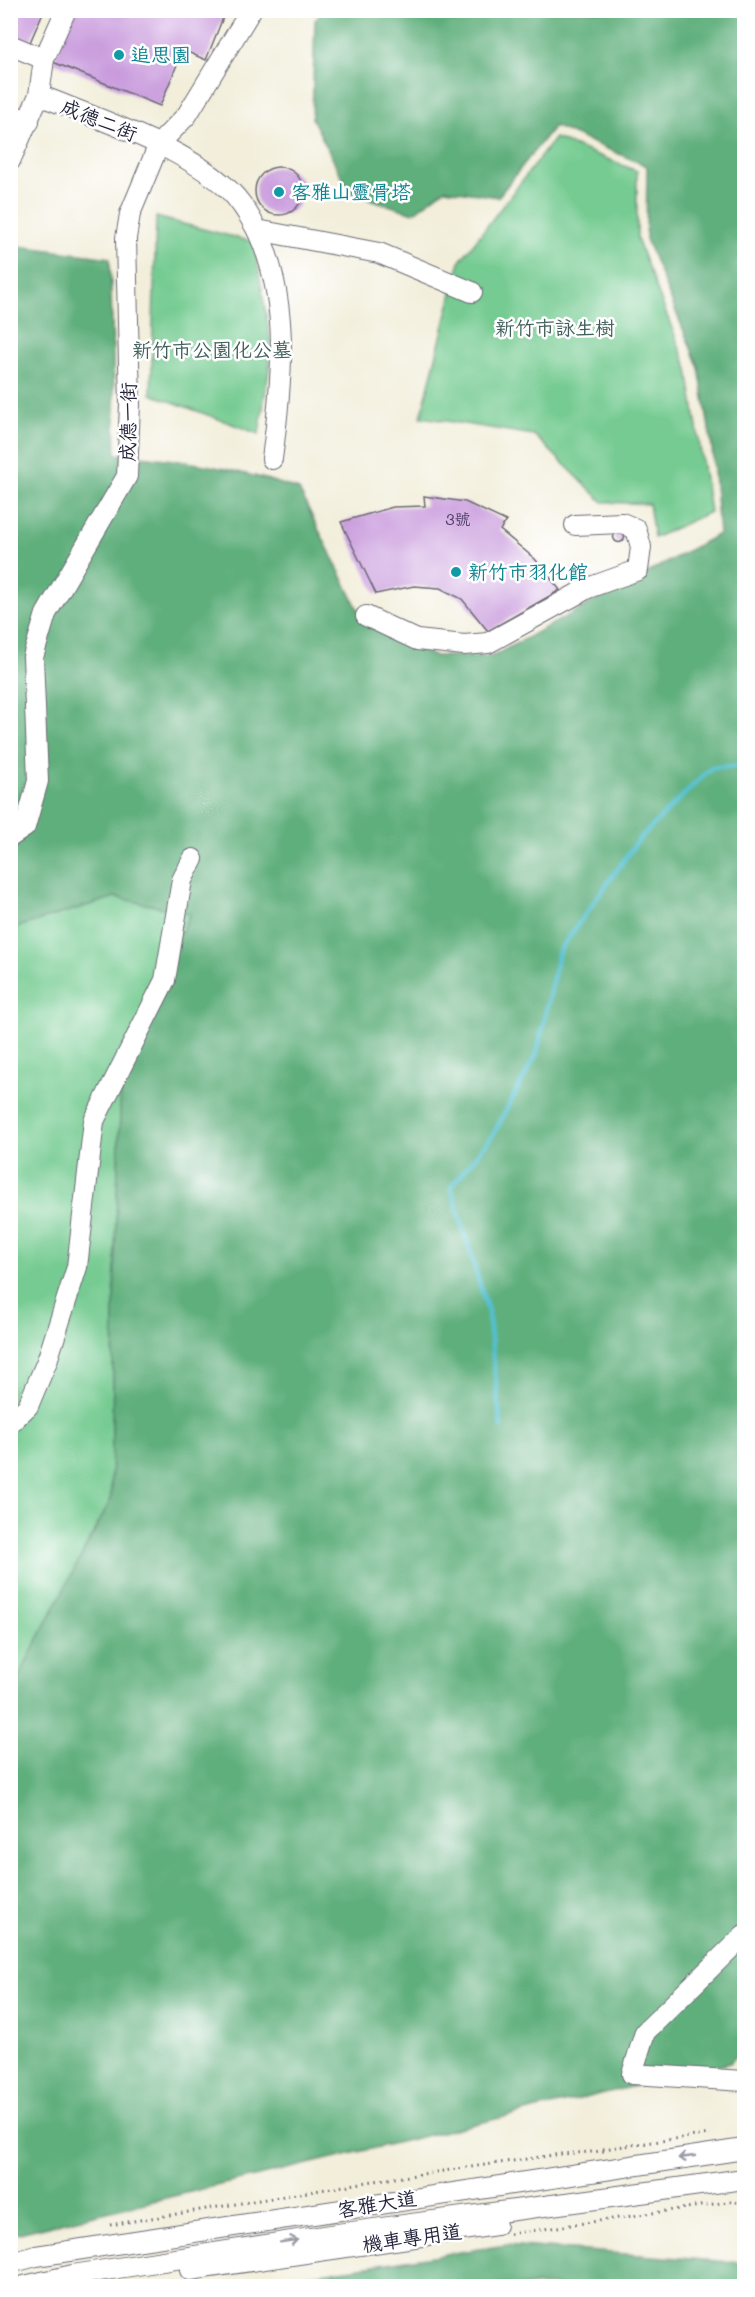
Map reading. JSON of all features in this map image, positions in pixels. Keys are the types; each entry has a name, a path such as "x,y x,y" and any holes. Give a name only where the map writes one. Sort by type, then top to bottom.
{"street":[{"name":"成德二街","path":"10,161 29,122 39,95 44,59 66,10"},
{"name":"成德一街","path":"10,837 25,827 38,781 33,657 46,614 126,476 130,404 127,226 159,144 187,115 251,10"},
{"path":"10,45 44,59"},
{"name":"成德二街","path":"39,95 159,144 228,189 246,208 269,256 281,335 279,406 272,459"},
{"path":"10,114 29,122"},
{"path":"257,230 379,253 472,292"},
{"path":"366,616 417,640 464,645 488,643 588,588 638,570 641,547 636,530 622,523 575,525"},
{"path":"10,1423 28,1406 47,1361 77,1267 94,1121 165,980 182,880 193,859"},
{"path":"744,1935 645,2032 632,2074 744,2081"},
{"name":"客雅大道","path":"10,2263 36,2256 744,2149"},
{"path":"10,2256 154,2230 622,2160 658,2161"},
{"name":"客雅大道","path":"24,2286 73,2275 330,2235 744,2179"},
{"name":"機車專用道","path":"80,2286 744,2191"}],"path":[{"path":"99,2227 374,2181 717,2133"},
{"path":"601,2150 622,2160"}],"green space":[{"path":"324,10 744,11 744,2047 730,2063 11,2235 10,1693 111,1499 115,1253 122,1057 190,914 115,897 11,929 11,245 110,258 116,454 209,466 254,476 299,490 358,609 386,637 434,656 493,656 719,534 712,447 699,368 646,239 647,166 554,126 498,197 445,189 413,213 350,193 312,118 315,20"},
{"name":"新竹市詠生樹","path":"555,138 637,171 637,239 688,369 710,512 654,538 649,504 603,502 534,435 421,417 460,261"},
{"name":"新竹市公園化公墓","path":"156,217 254,242 272,350 259,434 151,394"},
{"path":"115,897 191,913 122,1057 115,1253 111,1499 11,1693 11,929"},
{"path":"506,2245 744,2263 744,2286 235,2286"}],"building":[{"path":"10,10 44,10 28,47 10,39"},
{"name":"追思園","path":"75,10 226,10 206,60 183,50 160,106 53,62"},
{"name":"客雅山靈骨塔","path":"274,167 284,167 296,174 303,186 303,196 296,208 284,215 274,215 259,204 255,196 255,186 266,171"},
{"name":"新竹市羽化館","path":"424,496 465,502 506,521 500,530 535,559 560,590 488,631 462,599 440,588 414,586 376,594 341,522 393,507 425,506"},
{"path":"619,531 625,537 619,543 613,537"}],"waterway":[{"path":"501,1427 488,1312 451,1187 493,1135 537,1053 559,951 639,839 712,767 744,766"}],"place":[{"name":"追思園","path":"119,55"},
{"name":"客雅山靈骨塔","path":"279,192"},
{"name":"新竹市羽化館","path":"456,572"}]}
